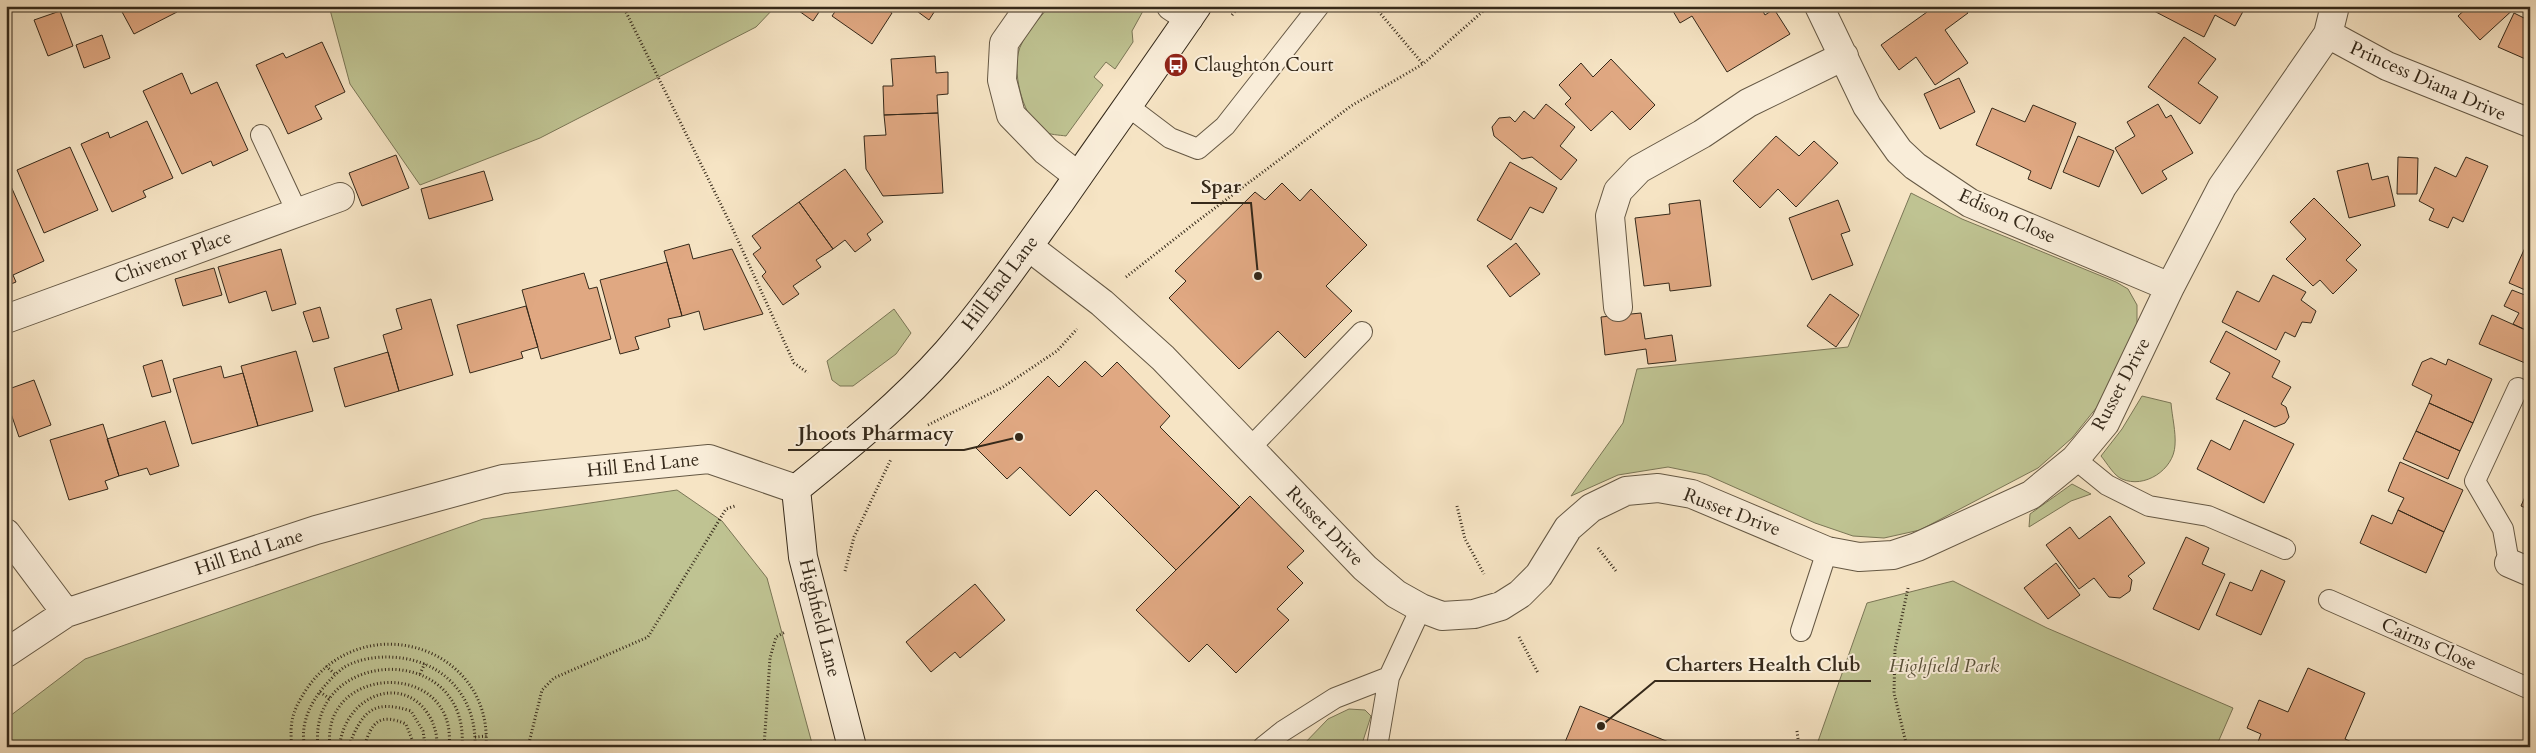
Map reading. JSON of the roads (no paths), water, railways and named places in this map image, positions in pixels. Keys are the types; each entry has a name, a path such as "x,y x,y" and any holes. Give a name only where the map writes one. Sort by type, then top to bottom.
{"street":[{"path":"1030,6 1004,43 1002,80 1012,115 1046,152 1078,176"},
{"name":"Edison Close","path":"1819,6 1867,106 1899,151 1938,182 1970,203 2170,287"},
{"name":"Russet Drive","path":"1029,247 1102,303 1163,358 1365,568 1396,594 1421,608 1442,616 1474,614 1501,606 1520,594 1539,575 1568,528 1591,508 1626,491 1658,488 1692,494 1828,551 1859,557 1893,555 1917,547 2031,495 2076,459 2105,423 2170,287 2222,187 2328,34 2336,6"},
{"name":"Hill End Lane","path":"6,653 66,613 316,530 503,479 709,458 796,488 851,444 916,384 948,351 1029,247 1129,107 1186,10"},
{"name":"Princess Diana Drive","path":"2328,34 2387,66 2520,122 2530,123"},
{"path":"1618,307 1610,216 1618,191 1639,169 1702,134 1748,102 1844,56"},
{"name":"Chivenor Place","path":"6,319 340,197"},
{"name":"Highfield Lane","path":"796,488 803,557 852,747"},
{"path":"6,533 66,613"}],"lane":[{"path":"1129,107 1170,138 1198,149 1225,126 1319,6"},
{"path":"261,135 298,212"},
{"path":"1250,448 1362,332"},
{"path":"2518,388 2475,481 2503,529 2519,568"},
{"path":"2076,459 2107,485 2149,506 2208,516 2286,549"},
{"path":"1800,631 1828,551"},
{"name":"Cairns Close","path":"2329,600 2530,689"},
{"path":"1377,747 1389,678 1421,608"},
{"path":"1263,747 1282,731 1335,698 1389,678"}],"place":[{"name":"Claughton Court","path":"1176,65"},
{"name":"Spar","path":"1258,276"},
{"name":"Jhoots Pharmacy","path":"1019,437"},
{"name":"Charters Health Club","path":"1601,726"}],"park label":[{"name":"Highfield Park","path":"1944,666"}]}
